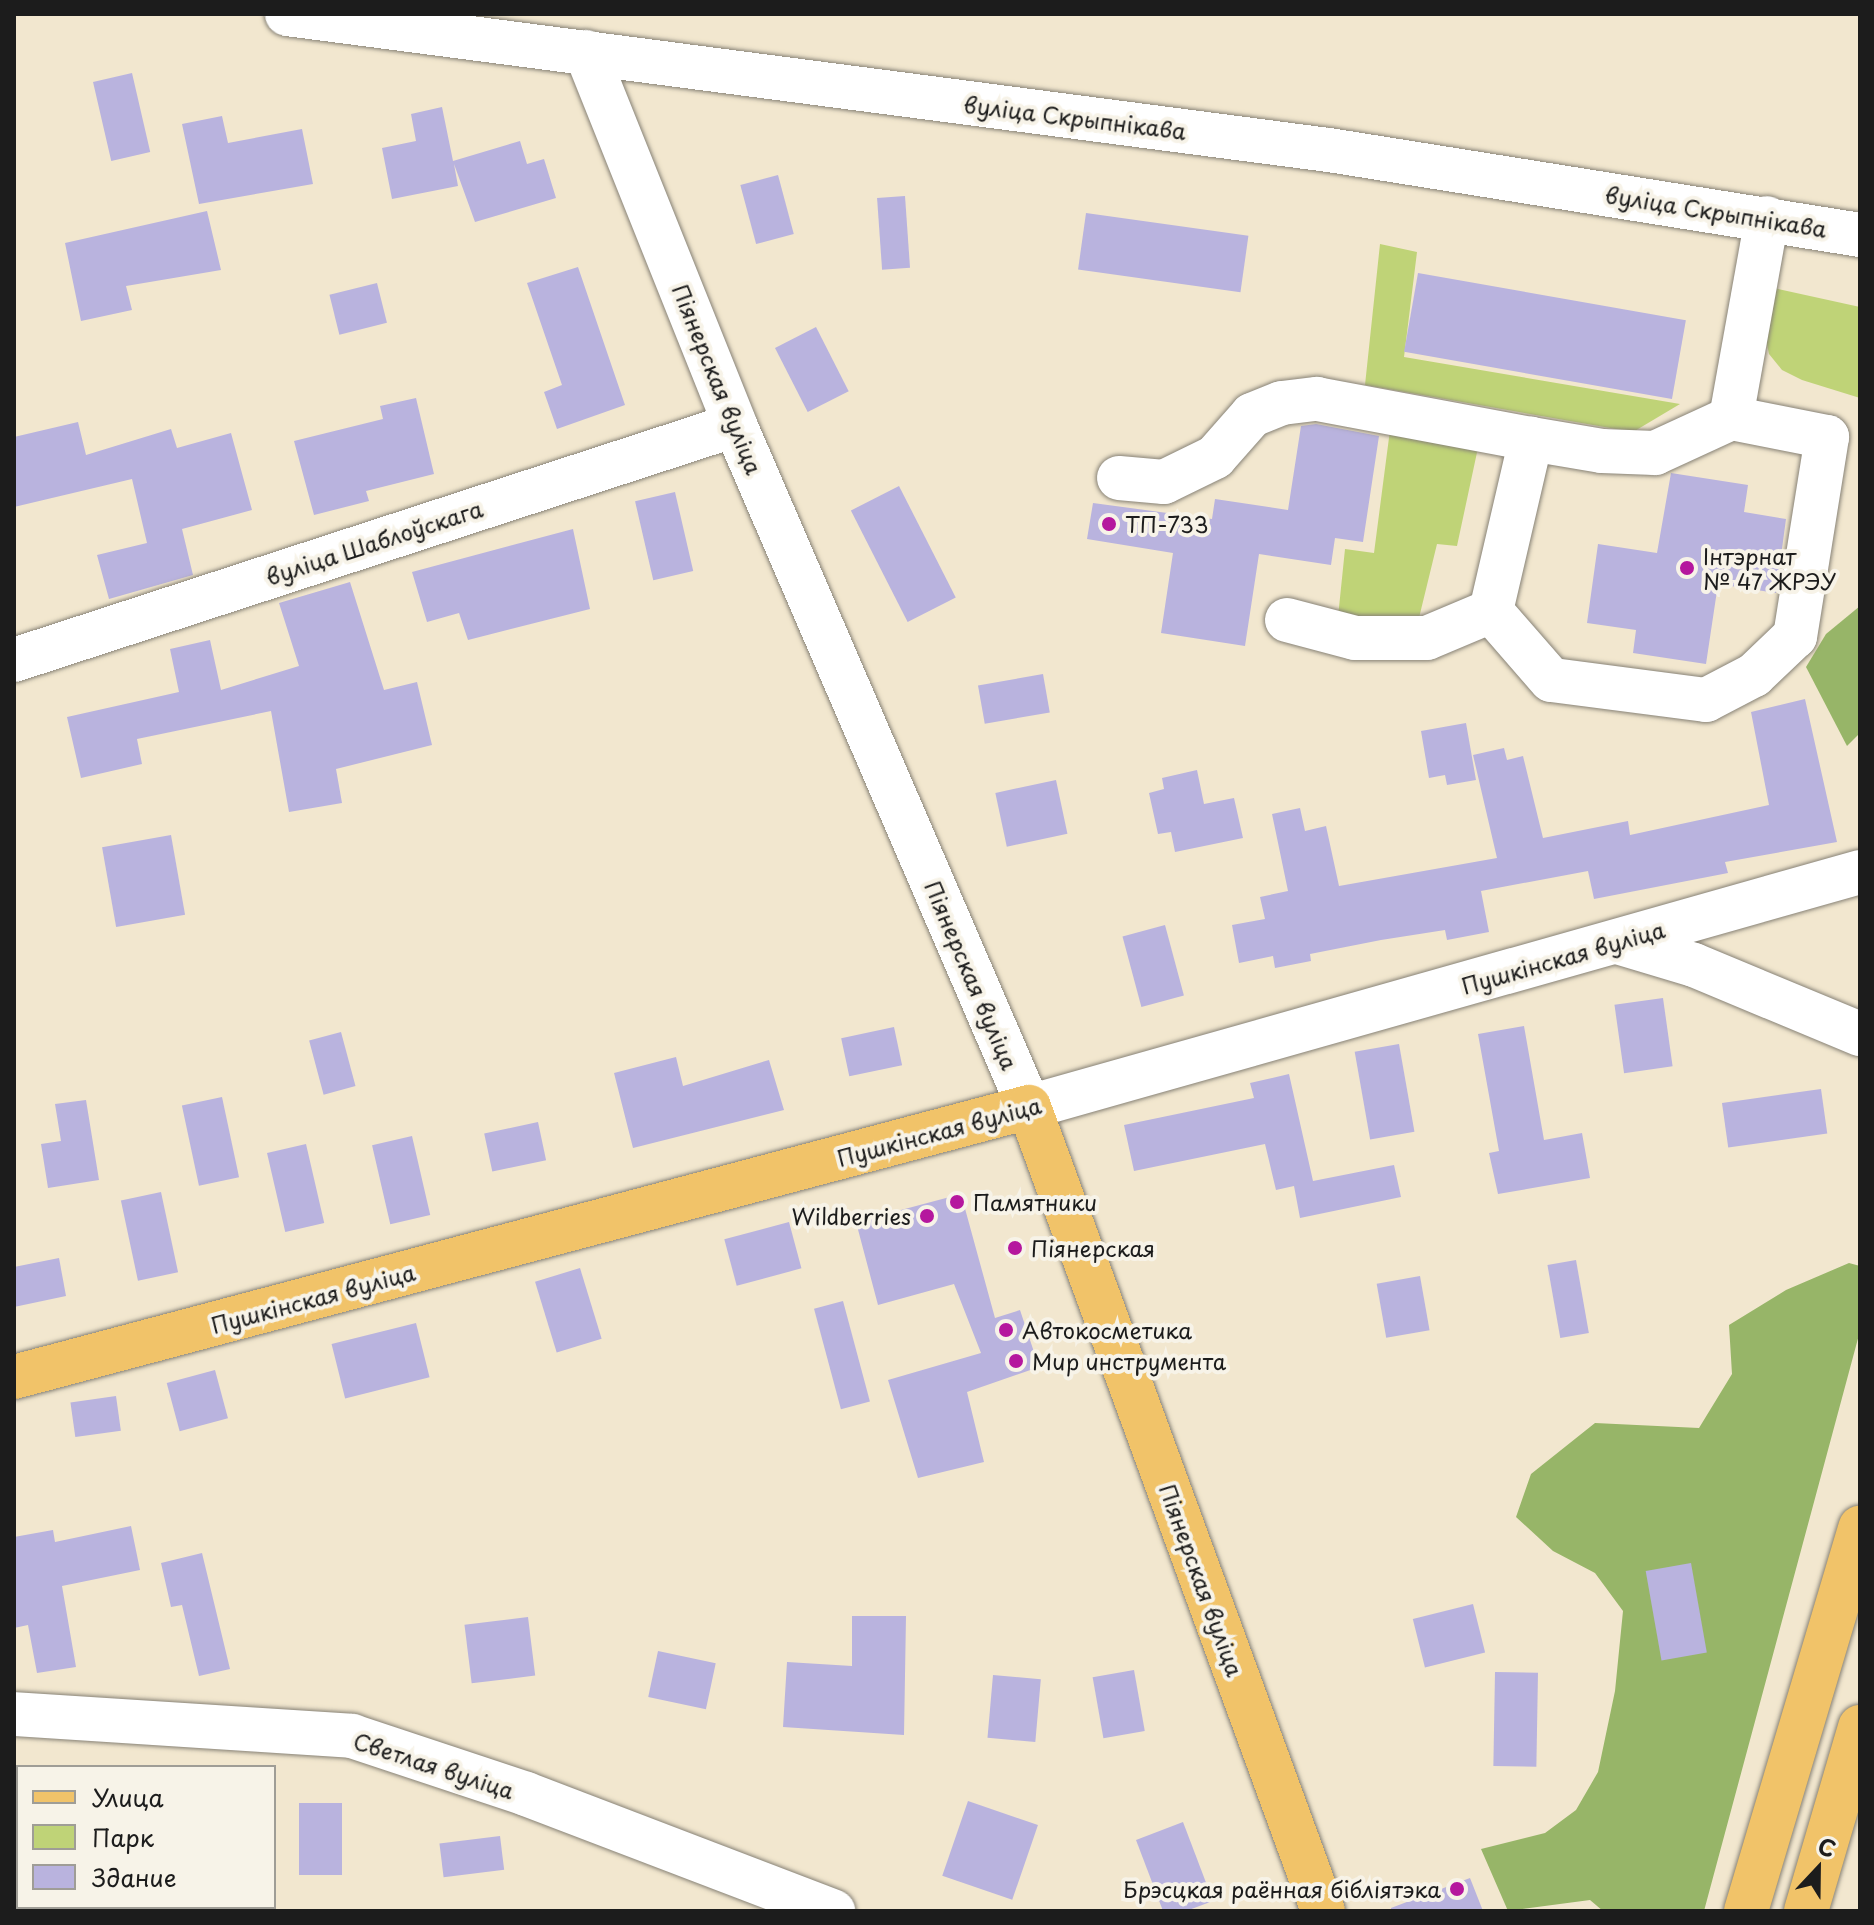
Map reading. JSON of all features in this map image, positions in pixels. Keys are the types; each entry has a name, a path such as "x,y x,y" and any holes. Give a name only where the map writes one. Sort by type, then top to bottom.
{"main road":[{"name":"Пушкінская вуліца","path":"14,1377 1029,1107"},
{"name":"Піянерская вуліца","path":"1029,1107 1323,1911"},
{"path":"1746,1911 1860,1528"},
{"path":"1806,1911 1860,1727"}],"street":[{"name":"вуліца Скрыпнікава","path":"287,14 1329,150 1860,235"},
{"name":"Піянерская вуліца","path":"586,52 735,425 1029,1107"},
{"path":"1731,418 1767,218"},
{"path":"1119,478 1164,482 1215,457 1252,415 1282,403 1317,399 1531,439 1655,453 1731,418 1843,441 1795,636 1754,675 1706,700 1551,680 1491,611"},
{"name":"вуліца Шаблоўскага","path":"14,660 735,425"},
{"path":"1491,611 1531,439"},
{"path":"1287,620 1355,638 1427,638 1491,611"},
{"name":"Пушкінская вуліца","path":"1029,1107 1860,872"},
{"path":"1617,942 1694,965 1860,1034"},
{"name":"Светлая вуліца","path":"14,1714 352,1736 526,1794 833,1911"}],"green space":[{"path":"1380,244 1417,252 1404,357 1680,404 1633,432 1365,385"},
{"path":"1774,288 1860,307 1860,398 1802,380 1782,370 1769,354 1765,335"},
{"path":"1390,430 1479,443 1457,546 1437,544 1418,622 1338,617 1345,549 1374,553"},
{"path":"1860,606 1860,733 1847,746 1806,667 1826,634"},
{"path":"1849,1263 1860,1266 1860,1331 1704,1911 1603,1911 1590,1900 1508,1911 1481,1849 1545,1833 1576,1810 1598,1772 1615,1691 1623,1611 1595,1573 1553,1551 1516,1517 1531,1474 1595,1423 1699,1428 1732,1374 1729,1325 1786,1290"}],"building":[{"path":"132,73 150,152 111,161 93,82"},
{"path":"442,107 453,161 520,141 527,164 544,159 556,198 475,222 454,164 458,186 392,199 382,148 416,141 411,114"},
{"path":"222,116 228,143 302,129 313,184 199,204 182,124"},
{"path":"778,175 794,234 756,244 740,185"},
{"path":"905,196 910,268 882,270 877,198"},
{"path":"207,211 221,270 126,286 132,310 81,321 65,243"},
{"path":"1086,213 1248,236 1240,292 1078,269"},
{"path":"578,267 625,405 557,429 544,392 562,385 527,283"},
{"path":"1418,273 1686,320 1672,399 1404,352"},
{"path":"377,283 387,323 339,335 329,295"},
{"path":"816,327 849,391 808,412 775,348"},
{"path":"416,398 434,474 366,491 369,501 314,515 294,441 383,419 380,406"},
{"path":"78,422 86,455 171,429 177,448 231,433 252,510 182,529 193,575 109,599 97,555 147,543 132,479 14,507 14,437"},
{"path":"1316,424 1379,436 1363,542 1335,538 1331,565 1259,554 1245,646 1161,633 1173,553 1087,539 1093,503 1212,519 1215,499 1288,510 1301,426"},
{"name":"Інтэрнат № 47 ЖРЭУ","path":"1671,473 1748,485 1744,512 1786,519 1776,593 1718,584 1706,664 1633,653 1636,630 1587,623 1598,544 1657,553"},
{"path":"899,486 956,597 908,622 851,511"},
{"path":"675,492 693,571 653,580 635,501"},
{"path":"573,529 590,609 468,640 459,613 427,622 412,572"},
{"path":"350,582 384,690 417,682 432,745 336,769 342,803 289,812 271,711 137,739 142,764 81,778 67,717 179,692 170,649 210,640 221,690 299,666 279,603"},
{"path":"1043,674 1050,712 985,724 978,685"},
{"path":"1805,699 1837,842 1725,862 1728,873 1594,899 1588,871 1481,891 1489,932 1447,940 1445,930 1381,940 1310,954 1311,961 1275,968 1273,956 1239,963 1232,925 1265,919 1260,897 1288,891 1272,814 1300,808 1305,831 1326,826 1339,886 1497,858 1473,755 1504,748 1507,760 1523,756 1543,838 1628,821 1630,835 1769,805 1751,712"},
{"path":"1466,723 1476,780 1447,785 1445,775 1429,778 1421,731"},
{"path":"1197,770 1204,804 1234,798 1243,838 1175,852 1171,832 1158,834 1149,793 1164,789 1162,778"},
{"path":"1056,780 1067,834 1007,847 995,793"},
{"path":"171,835 185,915 116,927 102,847"},
{"path":"1165,925 1184,996 1141,1007 1122,936"},
{"path":"1663,998 1673,1066 1624,1073 1614,1005"},
{"path":"1524,1026 1544,1140 1582,1133 1590,1178 1498,1194 1489,1153 1499,1151 1478,1034"},
{"path":"894,1027 902,1065 849,1076 841,1038"},
{"path":"341,1032 355,1086 324,1095 309,1041"},
{"path":"1399,1044 1414,1132 1370,1139 1355,1052"},
{"path":"676,1057 683,1086 769,1060 784,1110 633,1148 614,1073"},
{"path":"1289,1074 1313,1181 1394,1165 1401,1197 1300,1218 1294,1186 1276,1190 1265,1144 1134,1171 1124,1125 1254,1098 1250,1083"},
{"path":"1821,1089 1827,1134 1728,1147 1722,1103"},
{"path":"222,1097 239,1177 199,1186 182,1106"},
{"path":"86,1100 99,1180 48,1188 41,1144 61,1141 55,1104"},
{"path":"538,1122 546,1160 492,1172 484,1133"},
{"path":"412,1136 430,1215 390,1224 372,1145"},
{"path":"306,1144 324,1223 285,1232 267,1153"},
{"path":"161,1192 178,1272 138,1281 121,1201"},
{"path":"961,1194 995,1318 1020,1310 1039,1367 967,1392 984,1462 918,1478 888,1380 981,1353 954,1284 878,1305 856,1222"},
{"path":"789,1222 801,1268 737,1286 724,1239"},
{"path":"59,1258 66,1296 14,1307 14,1267"},
{"path":"1576,1260 1589,1333 1560,1338 1547,1265"},
{"path":"580,1268 602,1339 557,1353 535,1282"},
{"path":"1420,1276 1430,1330 1386,1338 1377,1284"},
{"path":"843,1301 870,1401 841,1409 814,1309"},
{"path":"416,1323 430,1377 345,1398 332,1344"},
{"path":"215,1370 228,1418 180,1431 167,1383"},
{"path":"116,1396 121,1431 75,1437 70,1402"},
{"path":"131,1526 140,1570 62,1586 76,1667 37,1673 28,1625 14,1628 14,1537 53,1530 55,1542"},
{"path":"202,1553 230,1669 199,1676 182,1605 171,1607 161,1563"},
{"path":"1691,1563 1707,1653 1662,1661 1646,1571"},
{"path":"1473,1604 1485,1653 1425,1668 1413,1619"},
{"path":"852,1616 906,1616 904,1735 783,1727 787,1662 852,1666"},
{"path":"528,1617 535,1676 472,1683 464,1625"},
{"path":"658,1651 716,1663 706,1709 648,1697"},
{"path":"1134,1670 1145,1731 1103,1738 1093,1677"},
{"path":"1495,1672 1538,1673 1536,1767 1493,1766"},
{"path":"993,1675 1041,1679 1035,1742 988,1738"},
{"path":"968,1801 1038,1825 1012,1900 942,1876"},
{"path":"299,1803 342,1803 342,1875 299,1875"},
{"path":"1183,1822 1213,1901 1186,1911 1163,1911 1136,1840"},
{"path":"500,1836 504,1870 444,1877 439,1843"},
{"name":"Брэсцкая раённая бібліятэка","path":"1470,1878 1483,1911 1391,1911 1391,1908"}],"place":[{"name":"ТП-733","path":"1109,524"},
{"name":"Інтэрнат № 47 ЖРЭУ","path":"1687,568"},
{"name":"Памятники","path":"957,1202"},
{"name":"Wildberries","path":"927,1216"},
{"name":"Піянерская","path":"1015,1248"},
{"name":"Автокосметика","path":"1006,1330"},
{"name":"Мир инструмента","path":"1016,1361"},
{"name":"Брэсцкая раённая бібліятэка","path":"1457,1889"}]}
